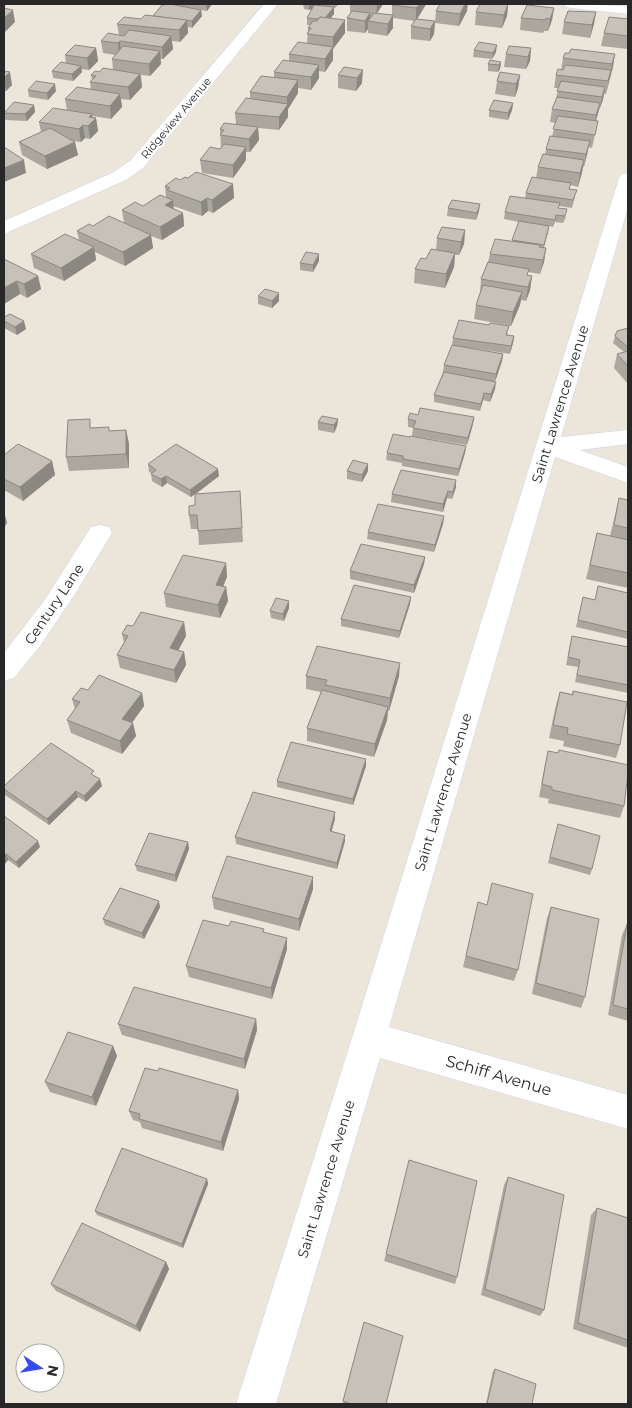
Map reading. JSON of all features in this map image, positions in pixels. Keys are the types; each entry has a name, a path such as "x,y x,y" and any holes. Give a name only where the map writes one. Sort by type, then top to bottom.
{"street":[{"name":"Ridgeview Avenue","path":"4,228 120,176 137,164 271,4"},
{"path":"571,4 628,10"},
{"name":"Saint Lawrence Avenue","path":"256,1404 369,1038 628,178"},
{"path":"547,446 628,436"},
{"path":"547,446 628,475"},
{"name":"Century Lane","path":"4,671 26,646 58,602 100,534"},
{"name":"Schiff Avenue","path":"369,1038 628,1112"}],"building":[{"path":"170,4 201,10 192,21 153,16 162,5"},
{"path":"393,4 420,4 416,8"},
{"path":"440,4 465,4 460,14 436,11"},
{"path":"480,4 508,4 504,15 476,12"},
{"path":"314,5 334,7 325,18 307,18"},
{"path":"527,5 554,8 550,19 521,18"},
{"path":"4,8 13,10 4,18"},
{"path":"352,11 370,13 365,21 347,18"},
{"path":"568,11 596,12 592,25 564,22"},
{"path":"374,13 393,15 388,24 368,21"},
{"path":"145,15 187,20 179,30 117,24 124,17 141,19"},
{"path":"320,17 345,20 333,37 307,34 311,28 308,28 313,21 317,21"},
{"path":"609,17 628,19 628,36 604,33"},
{"path":"416,19 435,21 430,29 411,26"},
{"path":"129,30 171,36 162,47 120,41 118,43 101,41 108,33 124,36"},
{"path":"298,42 333,47 325,59 289,54"},
{"path":"479,42 497,45 493,53 474,50"},
{"path":"75,45 96,48 87,58 65,55"},
{"path":"123,46 160,51 149,64 112,59"},
{"path":"509,46 531,48 528,57 506,54"},
{"path":"571,49 615,54 612,64 563,58 565,53 569,53"},
{"path":"283,60 319,65 311,77 274,72"},
{"path":"490,60 501,62 499,65 488,64"},
{"path":"61,62 81,66 72,74 52,71"},
{"path":"565,65 611,70 608,81 556,75 558,69 563,70"},
{"path":"344,67 363,70 357,78 338,75"},
{"path":"103,68 140,74 128,87 90,82 96,76 91,75"},
{"path":"4,71 10,72 4,78"},
{"path":"500,72 520,75 516,84 497,81"},
{"path":"261,76 298,80 287,97 250,92"},
{"path":"36,81 55,84 47,93 28,90"},
{"path":"561,81 605,87 602,97 557,91"},
{"path":"77,87 120,94 110,106 65,99"},
{"path":"557,97 600,103 596,115 552,109"},
{"path":"246,98 288,104 279,117 235,113"},
{"path":"494,100 513,103 508,113 489,110"},
{"path":"14,102 34,105 25,114 4,113"},
{"path":"53,108 92,114 89,117 96,118 88,126 83,125 79,129 39,122"},
{"path":"558,116 598,121 595,135 553,129"},
{"path":"224,123 258,127 249,139 220,135 224,130 220,129"},
{"path":"50,128 75,142 45,156 19,142"},
{"path":"550,136 590,141 586,154 546,149"},
{"path":"224,144 246,147 233,165 200,160 210,147 220,149"},
{"path":"4,147 24,160 4,168"},
{"path":"543,154 584,160 580,173 538,167"},
{"path":"196,172 233,184 212,200 207,198 201,202 167,190 170,188 165,186 176,178 180,180 185,177 188,178"},
{"path":"532,177 571,183 569,189 577,190 573,200 526,193"},
{"path":"160,195 173,200 165,205 183,213 160,227 122,210 135,202 143,206"},
{"path":"510,196 560,203 558,208 567,209 565,216 556,215 555,220 505,212"},
{"path":"452,200 480,204 477,213 448,208"},
{"path":"109,216 151,235 123,252 77,231 89,224 93,226"},
{"path":"519,221 549,226 544,245 512,240"},
{"path":"442,227 465,230 461,242 437,238"},
{"path":"65,234 94,247 61,268 31,254"},
{"path":"495,239 540,245 539,247 546,248 543,260 490,254"},
{"path":"431,249 455,253 446,274 415,269 421,258 426,259"},
{"path":"306,252 319,254 313,265 300,263"},
{"path":"4,259 38,276 24,284 17,281 4,288"},
{"path":"488,262 529,269 527,275 532,276 528,287 481,279"},
{"path":"483,285 522,292 513,312 476,305"},
{"path":"265,289 279,293 272,301 258,296"},
{"path":"10,314 24,321 15,327 4,321 4,317"},
{"path":"459,320 509,326 506,335 514,336 511,346 453,338"},
{"path":"628,328 628,347 615,336 617,331"},
{"path":"452,345 503,354 496,374 444,365"},
{"path":"628,351 628,366 617,354"},
{"path":"444,372 496,382 491,394 484,393 481,404 434,395"},
{"path":"420,408 474,417 468,438 413,428 416,421 408,419 410,413 418,415"},
{"path":"322,416 338,419 334,425 318,422"},
{"path":"90,419 90,428 109,427 109,431 126,430 126,454 66,457 68,420"},
{"path":"393,434 466,446 459,469 403,459 403,456 387,453"},
{"path":"18,444 52,461 20,487 4,479 4,455"},
{"path":"176,444 218,469 190,490 166,476 161,479 151,474 156,470 148,464"},
{"path":"353,460 368,464 362,475 347,471"},
{"path":"401,470 456,480 453,492 448,491 443,504 392,494"},
{"path":"240,491 242,528 198,531 197,515 189,515 189,506 195,505 195,494"},
{"path":"619,498 628,500 628,528 614,525"},
{"path":"378,504 444,516 435,545 368,532"},
{"path":"597,533 628,540 628,573 590,565"},
{"path":"361,544 425,557 414,585 350,571"},
{"path":"183,555 226,563 216,585 226,587 218,605 164,593"},
{"path":"354,585 411,597 400,631 341,619"},
{"path":"598,586 628,593 628,632 578,620 583,597 595,600"},
{"path":"276,598 289,601 283,614 270,611"},
{"path":"141,612 184,622 170,648 184,652 174,670 117,655 128,636 122,634 127,625 133,626"},
{"path":"572,636 628,647 628,685 577,675 580,660 568,657"},
{"path":"317,646 400,663 390,698 325,685 327,680 306,676"},
{"path":"99,675 142,693 122,719 133,723 120,741 67,720 80,702 72,699 81,688 88,690"},
{"path":"322,690 388,707 375,744 307,728"},
{"path":"573,691 627,702 620,745 567,734 568,728 553,725 560,692 573,695"},
{"path":"291,742 366,759 353,799 277,781"},
{"path":"51,743 94,771 91,774 100,779 84,796 76,791 47,819 4,789 4,786"},
{"path":"559,750 628,765 624,806 552,790 552,787 542,784 548,751 558,753"},
{"path":"253,792 335,812 330,831 345,835 337,863 235,837"},
{"path":"4,816 38,841 16,862 6,854 4,856"},
{"path":"558,824 600,836 592,869 550,857"},
{"path":"149,833 188,842 175,875 135,865"},
{"path":"227,856 313,877 299,919 212,897"},
{"path":"492,883 533,894 518,970 466,956 478,902 487,905"},
{"path":"120,888 159,901 142,933 103,919"},
{"path":"551,907 599,919 585,997 536,983"},
{"path":"203,920 229,926 231,921 264,929 263,932 287,938 271,988 186,966"},
{"path":"628,924 628,1009 613,1005"},
{"path":"134,987 256,1019 244,1059 118,1024"},
{"path":"68,1032 113,1046 92,1097 45,1082"},
{"path":"145,1068 158,1071 159,1068 238,1090 221,1142 139,1119 140,1114 129,1111"},
{"path":"122,1148 207,1179 182,1244 95,1211"},
{"path":"409,1160 477,1181 457,1277 386,1254"},
{"path":"508,1177 564,1195 544,1310 485,1289"},
{"path":"597,1208 628,1218 628,1340 578,1323"},
{"path":"82,1223 166,1262 136,1326 51,1284"},
{"path":"364,1322 403,1336 386,1404 351,1404 343,1401"},
{"path":"495,1369 536,1384 532,1404 487,1404"}]}
